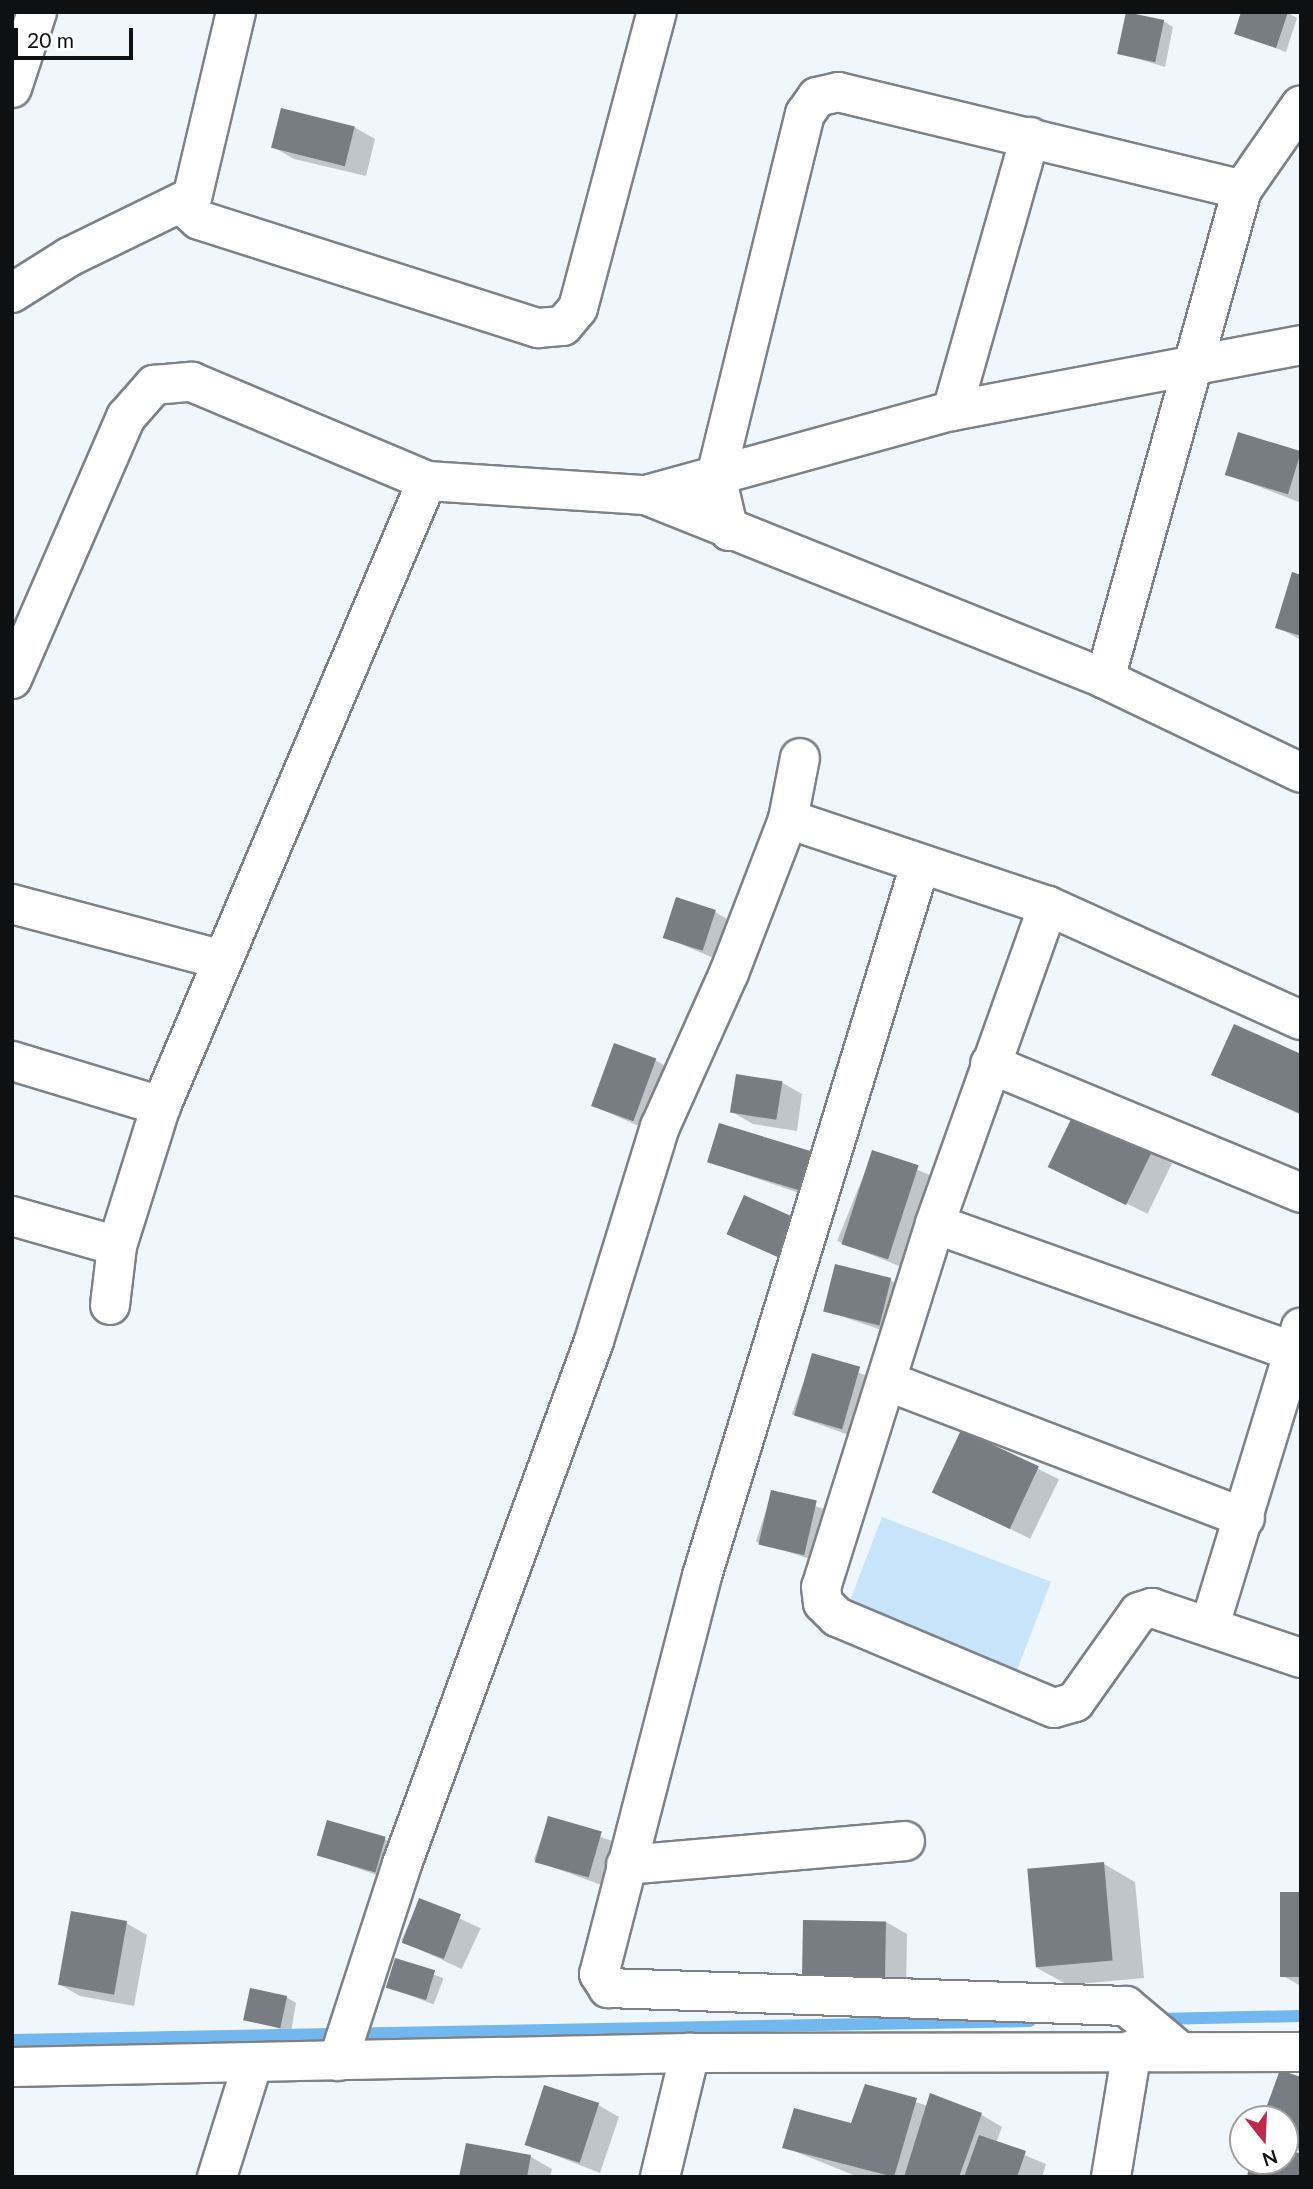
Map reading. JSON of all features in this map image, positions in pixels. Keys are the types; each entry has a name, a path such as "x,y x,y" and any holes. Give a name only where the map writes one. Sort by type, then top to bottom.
{"street":[{"path":"12,88 37,12"},
{"path":"236,12 188,199 199,220 538,328 563,326 578,308 657,12"},
{"path":"729,531 716,475 805,114 817,97 838,92 1030,136 1242,190"},
{"path":"1105,679 1242,190 1301,105"},
{"path":"952,411 1030,136"},
{"path":"12,293 69,257 188,199"},
{"path":"12,679 126,417 154,385 192,382 427,481 646,495 952,411 1194,369 1301,345"},
{"path":"110,1305 117,1246 161,1106 427,481"},
{"path":"646,495 729,531 1105,679 1301,773"},
{"path":"338,2061 402,1864 594,1342 660,1127 729,973 788,819 800,758"},
{"path":"788,819 1048,906 1301,1020"},
{"path":"920,865 702,1576 599,1974 608,1988 1126,2006 1177,2049"},
{"path":"12,904 222,960"},
{"path":"1048,906 934,1224 889,1382 821,1587 823,1603 837,1618 1054,1708 1076,1702 1139,1612 1167,1608 1301,1658"},
{"path":"12,1061 161,1106"},
{"path":"990,1064 1301,1193"},
{"path":"12,1216 117,1246"},
{"path":"934,1224 1297,1340 1245,1518 1210,1625"},
{"path":"889,1382 1245,1518"},
{"path":"626,1865 905,1841"},
{"path":"12,2067 252,2065 690,2053 1177,2049 1301,2052"},
{"path":"1111,2177 1132,2050"},
{"path":"660,2177 690,2053"},
{"path":"217,2177 252,2065"}],"shaded area":[{"path":"882,1517 1051,1582 1017,1670 848,1605"}],"building":[{"path":"1126,12 1164,20 1155,62 1117,54"},
{"path":"1241,12 1288,12 1276,48 1234,34"},
{"path":"281,108 355,126 345,166 271,148"},
{"path":"1238,432 1301,451 1288,494 1225,475"},
{"path":"1292,572 1301,575 1301,636 1275,628"},
{"path":"676,897 716,910 703,951 663,938"},
{"path":"1234,1024 1301,1054 1301,1114 1211,1075"},
{"path":"614,1043 656,1058 633,1121 591,1106"},
{"path":"736,1074 782,1081 776,1120 730,1113"},
{"path":"1074,1113 1152,1151 1126,1205 1048,1167"},
{"path":"719,1123 818,1153 806,1193 707,1162"},
{"path":"872,1150 919,1165 888,1259 841,1244"},
{"path":"744,1195 806,1223 789,1262 727,1234"},
{"path":"835,1264 891,1278 879,1326 823,1312"},
{"path":"812,1353 860,1367 842,1429 794,1415"},
{"path":"961,1430 1039,1466 1010,1529 932,1493"},
{"path":"771,1490 817,1501 804,1555 758,1545"},
{"path":"548,1816 602,1831 589,1878 535,1862"},
{"path":"327,1820 386,1837 375,1872 317,1856"},
{"path":"1104,1862 1113,1961 1036,1967 1027,1869"},
{"path":"1280,1892 1301,1892 1301,1977 1280,1977"},
{"path":"419,1898 461,1914 444,1959 402,1943"},
{"path":"71,1911 127,1921 114,1995 58,1985"},
{"path":"803,1920 886,1921 885,1986 802,1985"},
{"path":"395,1958 435,1970 426,2000 386,1988"},
{"path":"250,1988 287,1996 280,2028 243,2020"},
{"path":"1280,2070 1301,2077 1301,2149 1299,2105 1267,2105"},
{"path":"865,2084 917,2098 894,2177 782,2148 794,2108 851,2123"},
{"path":"544,2085 599,2103 580,2163 525,2145"},
{"path":"930,2093 982,2113 959,2177 904,2177"},
{"path":"979,2135 1026,2151 1017,2177 964,2177"},
{"path":"466,2143 531,2155 527,2177 459,2177"},
{"path":"1301,2153 1301,2177 1247,2177 1299,2175"}],"waterway":[{"path":"1157,2019 1301,2016"},
{"path":"12,2040 1030,2021"}]}
